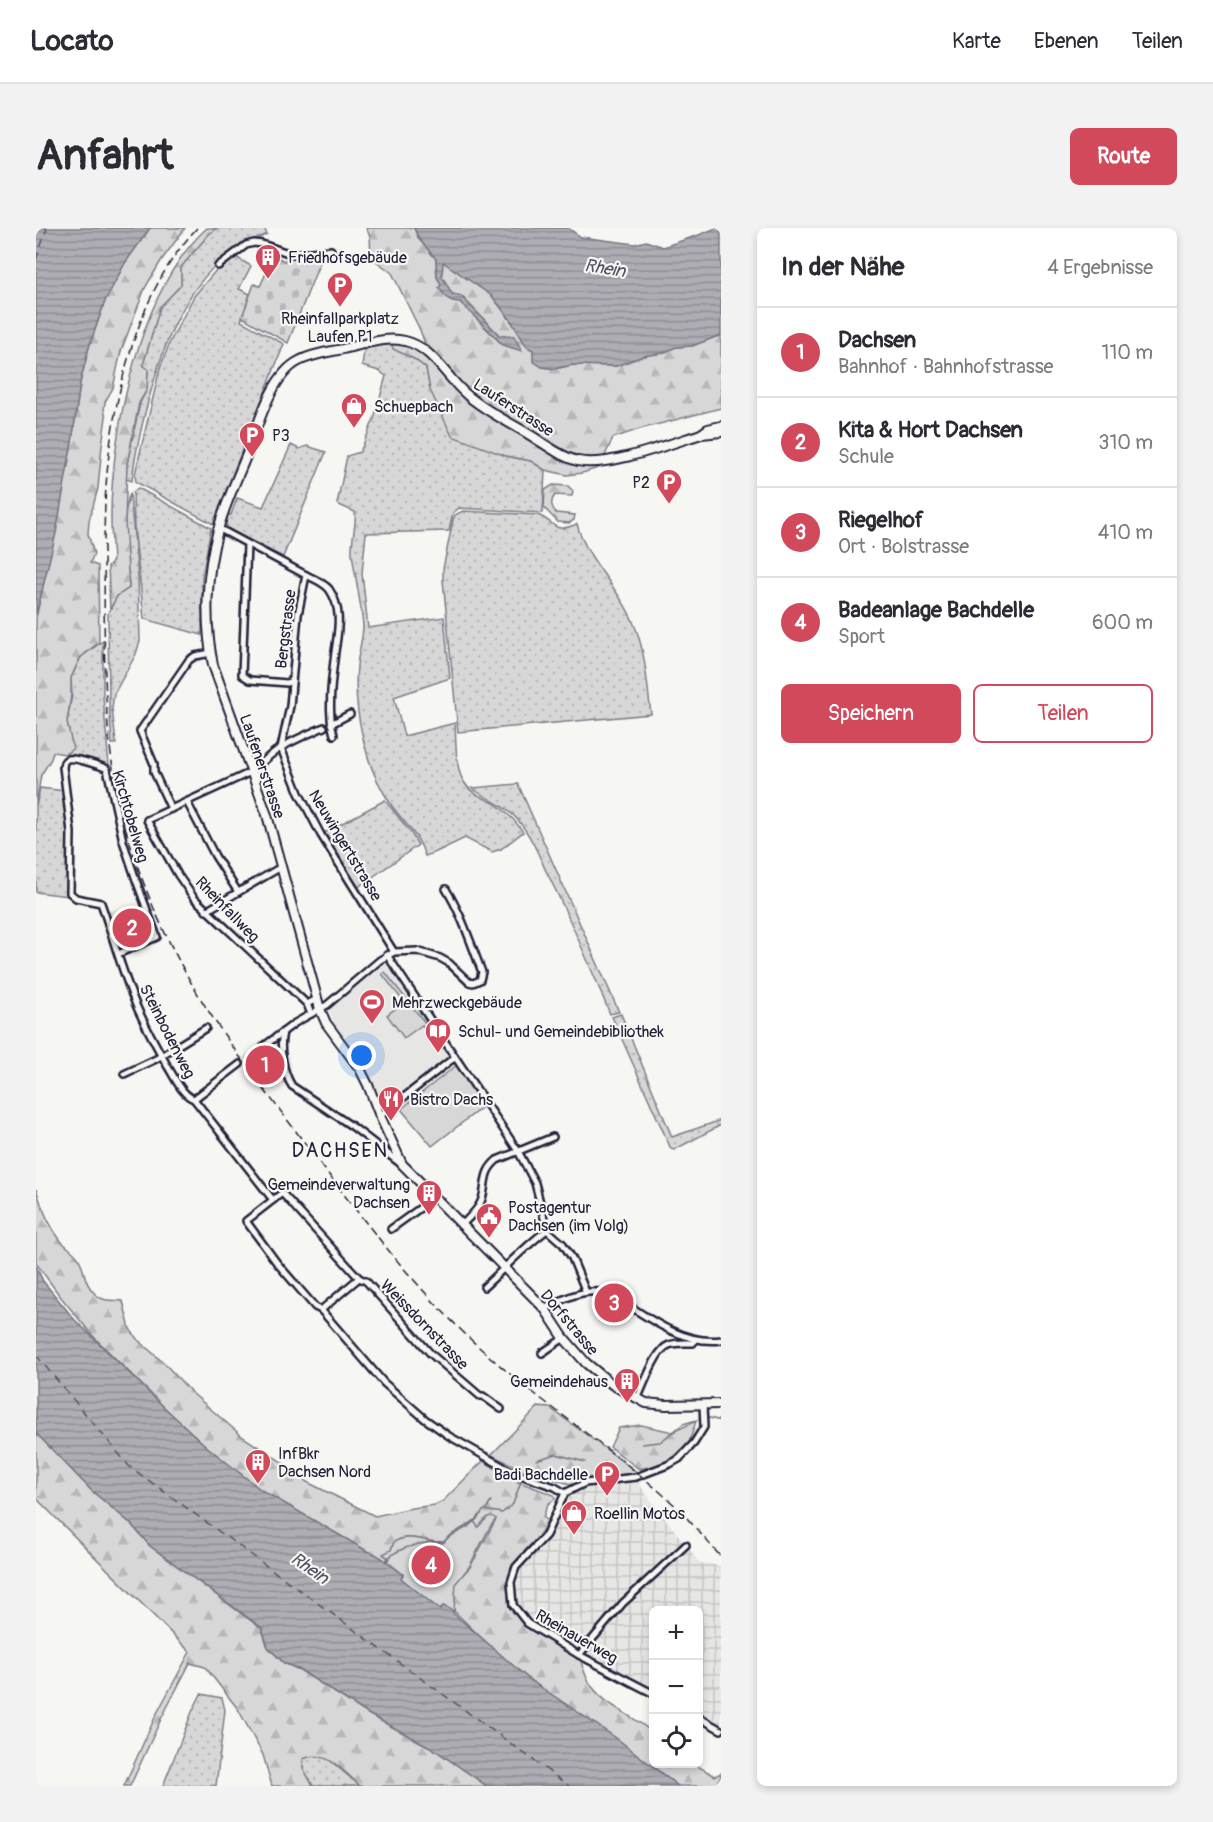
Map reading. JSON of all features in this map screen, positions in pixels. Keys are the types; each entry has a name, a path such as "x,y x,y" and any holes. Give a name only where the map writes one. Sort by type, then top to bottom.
{"street":[{"path":"218,266 246,245 254,243 291,254 331,250"},
{"name":"Lauferstrasse","path":"218,528 279,378 291,365 306,358 372,343 395,340 421,347 454,383 476,402 574,460 590,463 620,458 701,434 721,432"},
{"name":"Lauferstrasse","path":"701,434 708,429 721,426"},
{"name":"Bergstrasse","path":"218,528 306,575 298,615 290,706 281,748"},
{"name":"Laufenerstrasse","path":"218,528 208,584 211,653 267,815 320,1010"},
{"path":"247,544 242,675 250,680 292,681"},
{"path":"306,575 321,582 329,589 338,609 339,626 333,670 331,724 334,735"},
{"path":"211,653 195,656 189,660 140,731 143,741 171,809 251,772"},
{"path":"331,724 350,714"},
{"path":"255,782 262,763 281,748 324,727"},
{"name":"Neuwingertstrasse","path":"281,748 299,793 321,835 394,952"},
{"name":"Kirchtobelweg","path":"102,903 72,896 70,891 71,832 63,767 65,761 70,759 103,766 108,771 123,841 157,937 118,954"},
{"path":"187,802 215,856 238,892"},
{"name":"Rheinfallweg","path":"171,809 147,820 183,882 206,911 306,1004 311,1014"},
{"path":"206,911 281,867"},
{"path":"264,1046 295,1023 320,1010 387,955 394,952 417,951 428,954 449,963 469,982 480,980 482,972 454,901 446,889"},
{"name":"Steinbodenweg","path":"102,903 136,1004 162,1055 188,1097 194,1099 273,1200"},
{"path":"387,955 518,1151 535,1183 547,1230 563,1244 572,1258 586,1292"},
{"path":"306,1004 316,999"},
{"name":"Dorfstrasse","path":"320,1010 326,1023 368,1085 402,1164 545,1309 564,1338 599,1375 637,1399 659,1405 704,1408 721,1404"},
{"path":"124,1074 162,1055 206,1028"},
{"path":"283,1032 283,1059 292,1086 353,1127 402,1164"},
{"path":"380,1116 455,1057"},
{"path":"194,1099 240,1064"},
{"path":"461,1226 481,1203 489,1168 497,1160 553,1137"},
{"name":"Weissdornstrasse","path":"273,1200 282,1193 359,1278 366,1281 430,1353 480,1396 501,1409"},
{"path":"391,1229 434,1198"},
{"path":"273,1200 246,1221 277,1263 367,1364 398,1396 449,1436 528,1478 555,1487 565,1493 585,1483 636,1477 670,1464 687,1452 702,1431 705,1425 704,1408"},
{"path":"484,1287 528,1244 547,1230"},
{"path":"321,1310 359,1278"},
{"path":"545,1309 564,1298 586,1292 610,1294 680,1335 695,1340 721,1340"},
{"path":"542,1353 564,1338"},
{"path":"637,1399 656,1358 664,1347 670,1344 693,1343 695,1340"},
{"name":"Rheinauerweg","path":"565,1493 546,1535 516,1567 510,1593 513,1605 526,1623 579,1655 649,1691"},
{"path":"579,1655 623,1603 686,1545"},
{"path":"703,1719 721,1730"}],"shaded area":[{"path":"113,909 149,924 151,932 148,937 125,946 120,943 109,912"},
{"path":"384,960 390,962 453,1056 382,1110 372,1084 359,1060 335,1027 328,1007"},
{"path":"636,1477 643,1490 700,1563 721,1567 721,1730 703,1719 703,1606 649,1606 649,1692 579,1655 519,1615 510,1593 512,1575 541,1542 565,1493 577,1486"}],"green space":[{"path":"150,228 185,228 145,288 121,351 113,388 105,402 106,417 98,488 88,534 94,554 90,563 98,566 99,642 80,658 71,678 67,722 73,749 65,754 53,752 41,775 36,805 36,618 58,518 80,383 89,347 105,301 125,263"},
{"path":"207,228 217,228 209,234 181,267 181,285 160,307 143,365 148,369 147,389 139,403 127,464 125,521 129,588 117,596 110,609 108,566 113,560 112,483 124,404 134,363 147,323 164,286 184,254"},
{"path":"217,228 264,228 267,234 247,241 227,255 210,271 184,307 157,369 137,446 132,481 126,479 140,403 147,389 148,369 143,365 160,307 181,285 181,267 209,234"},
{"path":"366,228 414,228 419,239 436,259 437,277 441,284 439,288 460,302 503,345 499,335 461,296 452,294 442,276 442,261 492,296 533,350 534,355 554,369 573,365 616,366 676,347 692,346 721,335 721,408 613,438 599,468 567,475 545,470 531,461 506,456 452,436 430,390 426,368 414,359 393,349 392,344 406,346 427,357 420,330 392,273 371,257 370,236"},
{"path":"323,254 288,343 242,317 254,284 260,286 274,256 285,261 288,256 304,258"},
{"path":"234,256 251,266 239,289 250,294 241,321 284,344 213,524 136,482 135,474 160,368 170,342 194,296 217,269"},
{"path":"392,344 394,349 426,368 430,390 506,456 531,461 545,470 543,513 459,508 453,513 449,531 366,533 362,573 368,628 444,617 450,678 394,697 404,736 455,723 457,762 464,782 473,792 502,809 523,832 501,849 492,852 465,838 425,856 415,835 392,806 372,770 360,723 356,678 363,626 352,553 355,512 337,504 347,456 360,452 374,419 386,376 379,371 362,366 364,351 367,348"},
{"path":"291,445 299,449 307,446 326,452 283,557 229,530 226,524 228,514 231,515 237,498 263,507"},
{"path":"553,485 568,486 573,491 572,496 555,495 552,502 556,513 575,515 574,520 569,523 558,522 544,508 545,490"},
{"path":"138,488 211,528 202,577 202,635 144,619 134,526 133,492"},
{"path":"130,494 138,578 140,641 136,654 114,694 112,708 116,744 112,744 108,614 117,596 129,588 125,514"},
{"path":"463,511 538,515 559,528 577,524 588,551 621,599 634,624 644,657 651,714 458,732 443,569 453,520 455,515"},
{"path":"103,641 103,696 109,766 65,754 72,695 71,678 81,657"},
{"path":"518,784 619,1012 610,1014 572,924 526,831 506,809 472,788"},
{"path":"40,788 65,791 70,832 68,896 36,892 36,806"},
{"path":"385,800 418,845 357,888 322,834"},
{"path":"385,972 444,1047 441,1049 422,1025 404,1038 387,1015 404,1002 382,974"},
{"path":"621,1014 672,1137 721,1120 721,1125 674,1150 671,1149 612,1017"},
{"path":"458,1064 485,1105 432,1146 401,1109"},
{"path":"36,1189 50,1223 61,1241 78,1258 92,1291 102,1299 123,1301 130,1329 137,1339 192,1393 243,1437 279,1460 307,1482 375,1516 435,1505 443,1501 483,1461 519,1482 554,1495 555,1499 548,1504 543,1517 547,1520 543,1528 535,1541 510,1569 512,1575 510,1593 519,1615 579,1655 589,1682 602,1698 649,1730 649,1764 616,1738 530,1680 497,1653 454,1611 455,1583 470,1567 496,1519 484,1520 481,1526 477,1527 474,1522 443,1543 413,1538 399,1539 384,1555 389,1558 385,1562 375,1554 261,1490 206,1446 93,1336 36,1263"},
{"path":"538,1407 550,1408 641,1475 577,1486 531,1473 491,1455"},
{"path":"696,1421 689,1443 667,1463 639,1469 610,1447 619,1428 641,1425 673,1432"},
{"path":"36,1433 92,1491 130,1523 150,1546 262,1629 268,1647 284,1663 300,1670 368,1714 432,1748 487,1786 360,1786 334,1763 311,1756 303,1759 303,1768 313,1786 272,1786 263,1755 238,1709 205,1667 190,1663 130,1786 124,1786 157,1713 190,1652 36,1498"},
{"path":"492,1516 496,1519 469,1567 456,1583 454,1611 443,1606 441,1611 400,1578 403,1574 387,1562 389,1558 383,1554 391,1550 394,1542 400,1539 443,1543 474,1521 478,1527"},
{"path":"201,1694 222,1698 225,1710 216,1786 163,1786 192,1712"},
{"path":"310,1756 326,1757 360,1786 313,1786 303,1768 303,1759"},
{"path":"655,1768 701,1768 715,1776 721,1773 721,1786 678,1786"}],"water":[{"path":"36,228 150,228 125,263 105,301 89,347 80,383 56,533 36,615"},
{"name":"Rhein","path":"414,228 568,228 581,237 635,244 646,241 663,247 721,228 721,335 692,346 676,347 616,366 573,365 554,369 542,367 533,361 533,350 527,347 510,319 492,296 443,262 442,276 452,294 461,296 499,335 514,336 522,351 503,345 460,302 450,300 446,296 439,288 441,284 437,277 436,259 419,239"},
{"name":"Rhein","path":"36,1266 43,1281 74,1319 206,1446 261,1490 386,1561 403,1575 401,1578 440,1610 443,1606 454,1611 453,1613 530,1680 616,1738 649,1764 649,1768 655,1768 678,1786 487,1786 432,1748 368,1714 300,1670 284,1663 268,1647 262,1628 150,1546 130,1523 92,1491 36,1433"}],"waterway":[{"path":"642,1444 660,1442 683,1424 700,1419 709,1418 721,1421"},
{"path":"536,1460 556,1454 585,1462"},
{"path":"385,1562 403,1549 421,1544 444,1542 448,1537 476,1520 484,1510 502,1513 513,1504 521,1481"},
{"path":"486,1510 491,1501"}],"ferry route":[{"path":"36,260 47,228"},
{"path":"36,1355 129,1466 569,1786"}],"tunnel":[{"path":"240,1064 264,1046"}],"railway":[{"path":"197,228 172,259 153,292 138,328 115,412 106,480 104,643 109,735 124,822 150,900 186,973 223,1034 341,1191 399,1263 440,1309 485,1353 659,1491 679,1509 721,1557"}],"place":[{"name":"Friedhofsgebäude","path":"268,280"},
{"name":"Rheinfallparkplatz Laufen P1","path":"340,308"},
{"name":"Schuepbach","path":"354,429"},
{"name":"P3","path":"252,458"},
{"name":"P2","path":"669,505"},
{"name":"Kita & Hort Dachsen","path":"132,928"},
{"name":"Mehrzweckgebäude","path":"372,1025"},
{"name":"Schul- und Gemeindebibliothek","path":"438,1054"},
{"name":"Dachsen","path":"265,1065"},
{"name":"Bistro Dachs","path":"391,1122"},
{"name":"Gemeindeverwaltung Dachsen","path":"429,1216"},
{"name":"Postagentur Dachsen (im Volg)","path":"489,1239"},
{"name":"Riegelhof","path":"614,1303"},
{"name":"Gemeindehaus","path":"627,1404"},
{"name":"InfBkr Dachsen Nord","path":"258,1485"},
{"name":"Badi Bachdelle","path":"607,1497"},
{"name":"Roellin Motos","path":"574,1536"},
{"name":"Badeanlage Bachdelle","path":"431,1565"}],"district":[{"name":"DACHSEN","path":"340,1150"}]}
